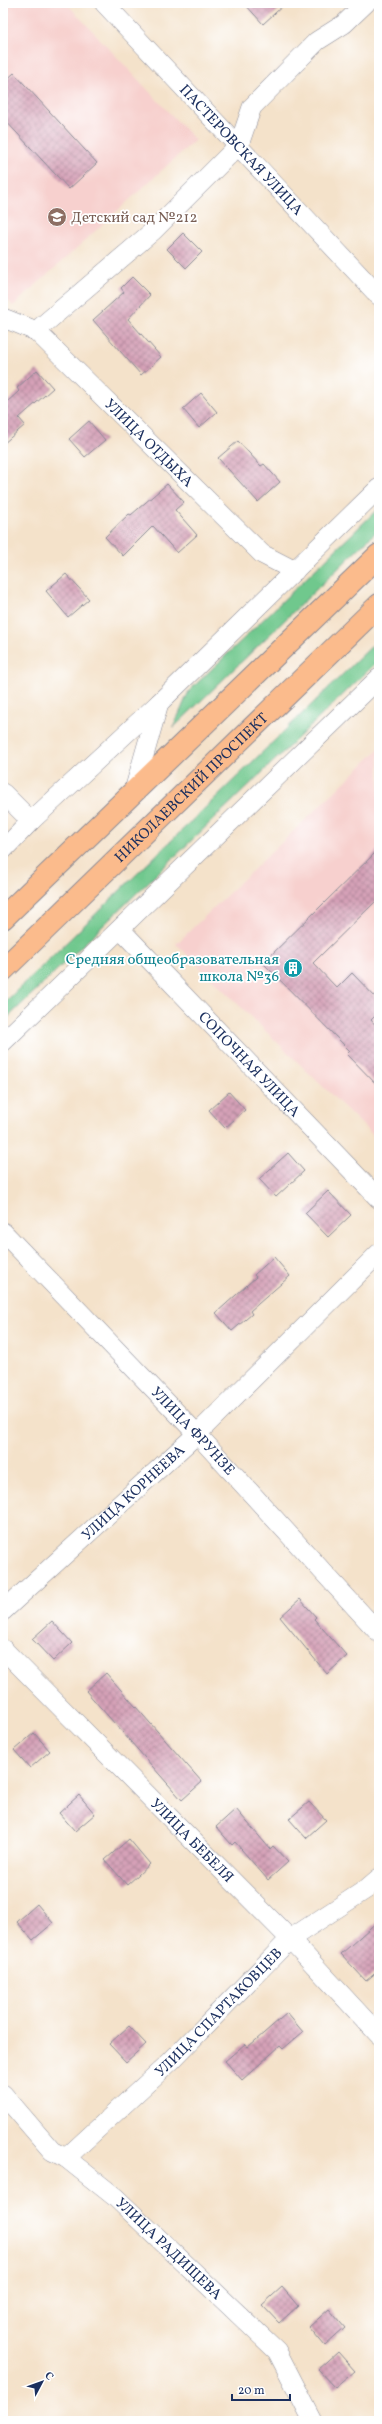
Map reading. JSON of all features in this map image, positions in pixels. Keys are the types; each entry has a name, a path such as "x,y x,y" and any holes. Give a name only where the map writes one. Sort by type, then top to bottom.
{"main road":[{"path":"3,918 379,555"},
{"name":"НИКОЛАЕВСКИЙ ПРОСПЕКТ","path":"3,970 379,605"}],"street":[{"name":"ПАСТЕРОВСКАЯ УЛИЦА","path":"104,3 239,145 379,296"},
{"path":"4,319 36,331 153,231 239,145 252,107 316,41 344,24 366,3"},
{"name":"УЛИЦА ОТДЫХА","path":"36,331 262,554 295,571"},
{"path":"3,850 31,821 159,702 379,488"},
{"path":"3,1042 379,678"},
{"path":"133,794 159,702"},
{"path":"3,793 31,821"},
{"name":"СОПОЧНАЯ УЛИЦА","path":"120,929 379,1199"},
{"name":"УЛИЦА ФРУНЗЕ","path":"3,1232 197,1434 379,1633"},
{"name":"УЛИЦА КОРНЕЕВА","path":"3,1611 197,1434 379,1253"},
{"name":"УЛИЦА БЕБЕЛЯ","path":"3,1649 290,1939 379,2035"},
{"name":"УЛИЦА СПАРТАКОВЦЕВ","path":"66,2158 171,2061 290,1939 365,1890 379,1878"},
{"name":"УЛИЦА РАДИЩЕВА","path":"3,2094 52,2150 66,2158 115,2197 277,2351 313,2421"}],"shaded area":[{"name":"Детский сад №212","path":"3,3 66,3 195,140 13,306 3,295"},
{"path":"379,749 379,1141 176,944"}],"green space":[{"path":"379,508 379,529 173,728 189,691"},
{"path":"379,639 379,660 3,1022 3,1004"}],"building":[{"path":"244,3 286,3 263,24"},
{"name":"Детский сад №212","path":"14,73 97,163 69,189 3,118 3,83"},
{"path":"183,233 202,252 186,268 167,249"},
{"path":"132,277 150,295 128,319 161,357 141,375 93,320 124,292 121,288"},
{"path":"37,370 53,388 19,418 25,425 3,444 3,400 6,403 19,391 17,388"},
{"path":"201,393 217,412 199,428 183,409"},
{"path":"89,421 105,440 85,457 69,439"},
{"path":"238,441 261,466 264,464 280,482 258,502 218,458"},
{"path":"167,484 184,502 175,510 197,535 177,553 153,526 123,556 105,537 129,514 131,515"},
{"path":"66,574 89,599 68,617 46,591"},
{"name":"Средняя общеобразовательная школа №36","path":"379,849 379,898 313,963 337,988 352,973 379,1001 379,1012 371,1020 379,1029 379,1087 347,1054 350,1051 263,963"},
{"path":"229,1092 245,1110 225,1128 209,1110"},
{"path":"288,1153 304,1171 276,1197 259,1179"},
{"path":"328,1191 351,1215 328,1237 305,1213"},
{"path":"274,1257 290,1276 250,1311 252,1314 232,1331 216,1313 256,1277 254,1275"},
{"path":"300,1599 316,1617 314,1619 347,1656 327,1674 280,1617"},
{"path":"52,1621 72,1643 53,1661 32,1639"},
{"path":"106,1673 202,1782 182,1800 86,1691"},
{"path":"34,1733 50,1751 30,1768 14,1750"},
{"path":"79,1795 95,1814 75,1831 59,1813"},
{"path":"309,1802 326,1820 306,1838 289,1819"},
{"path":"236,1809 270,1849 273,1846 288,1862 268,1880 235,1842 232,1845 216,1827"},
{"path":"129,1839 150,1864 127,1885 105,1860"},
{"path":"37,1904 53,1923 33,1940 17,1922"},
{"path":"379,1920 379,1970 366,1981 341,1954"},
{"path":"287,2013 303,2032 283,2049 280,2046 242,2080 225,2061 245,2044 248,2047"},
{"path":"129,2026 146,2044 126,2062 109,2044"},
{"path":"282,2287 298,2306 279,2323 262,2305"},
{"path":"329,2309 345,2328 325,2346 309,2327"},
{"path":"338,2352 355,2371 335,2388 318,2370"}],"place":[{"name":"Детский сад №212","path":"57,217"},
{"name":"Средняя общеобразовательная школа №36","path":"293,968"}]}
